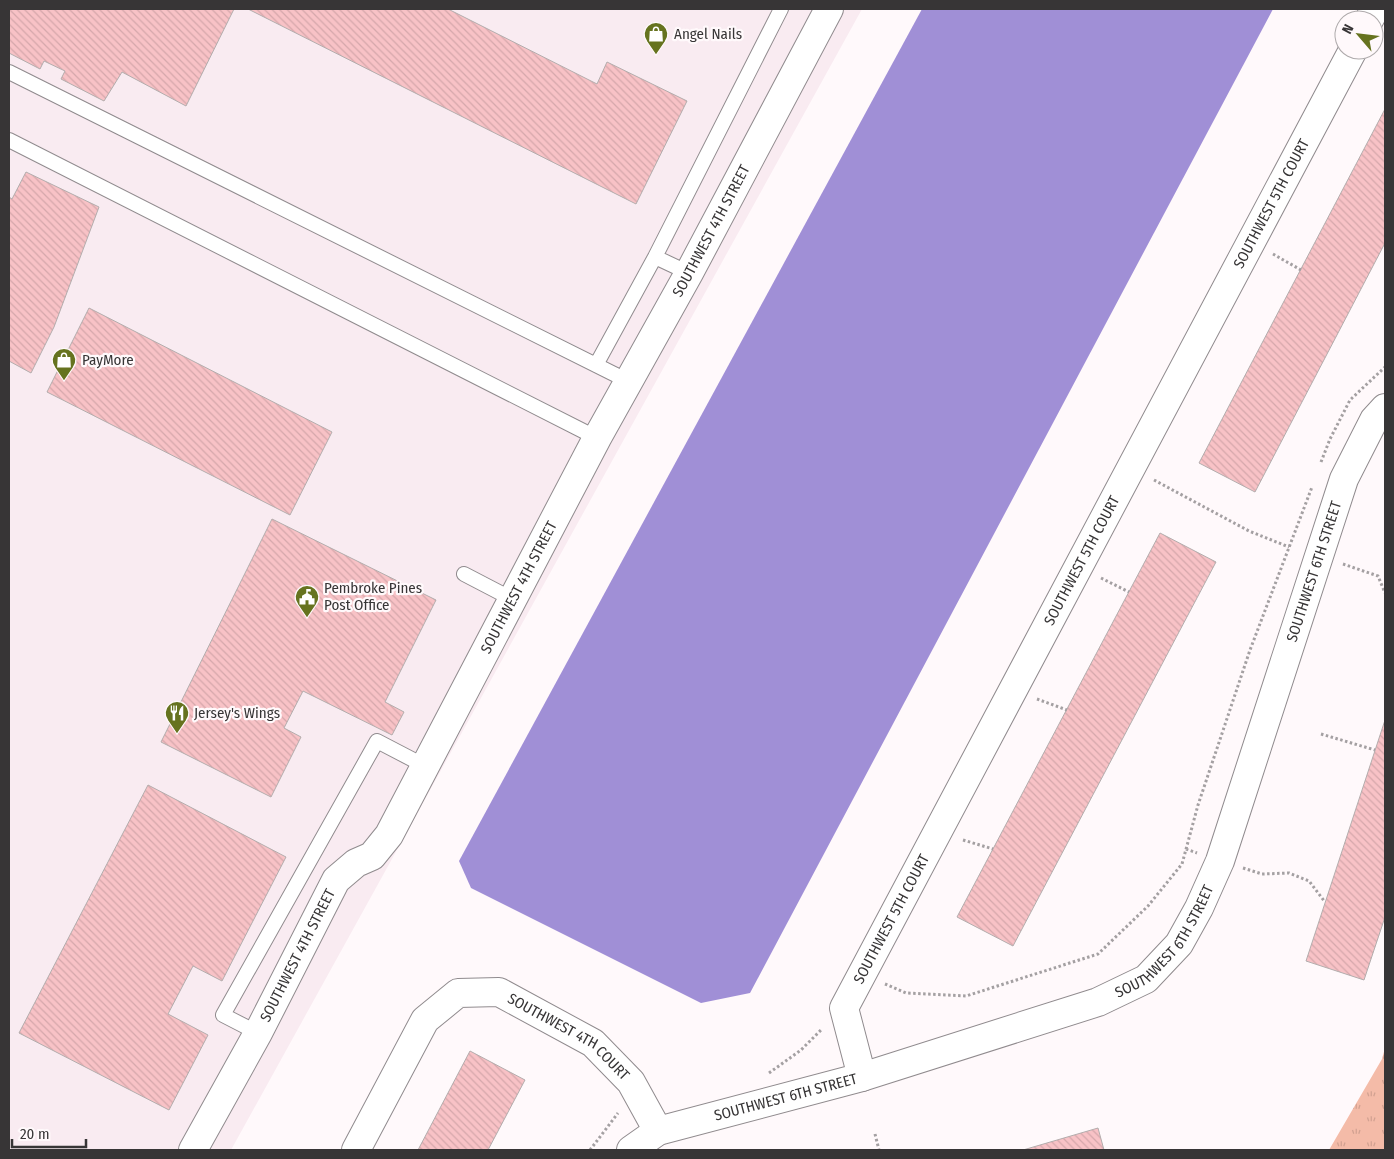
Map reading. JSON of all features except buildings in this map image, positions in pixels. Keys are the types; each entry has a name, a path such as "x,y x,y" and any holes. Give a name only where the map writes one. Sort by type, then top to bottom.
{"street":[{"name":"SOUTHWEST 4TH STREET","path":"193,1150 258,1034 336,880 356,863 372,856 389,835 597,438 689,273 829,9"},
{"name":"SOUTHWEST 5TH COURT","path":"844,1008 1348,60"},
{"name":"SOUTHWEST 6TH STREET","path":"631,1150 658,1131 862,1077 1098,1002 1146,979 1179,944 1199,908 1220,860 1344,478 1374,420 1385,408"},
{"name":"SOUTHWEST 4TH COURT","path":"356,1150 425,1020 458,993 499,992 593,1043 631,1082 658,1131"},
{"path":"844,1008 862,1077"}],"lane":[{"path":"596,365 655,256 781,9"},
{"path":"9,72 628,381"},
{"path":"9,140 597,438"},
{"path":"655,256 689,273"},
{"path":"464,574 512,599"},
{"path":"258,1034 223,1016 377,741 425,766"}],"path":[{"path":"1320,466 1330,438 1350,400 1385,367"},
{"path":"1131,469 1249,531 1289,547 1378,576 1385,593"},
{"path":"863,974 906,993 966,996 1098,954 1148,906 1182,864 1250,650 1313,484"},
{"path":"1078,568 1129,592"},
{"path":"1321,734 1375,750"},
{"path":"940,829 971,844 993,849"},
{"path":"1186,849 1262,874 1289,873 1308,881 1325,902"},
{"path":"762,1076 776,1070 801,1050 844,1008"},
{"path":"590,1150 622,1109 644,1106"},
{"path":"875,1134 879,1150"}],"shaded area":[{"path":"9,9 862,9 231,1150 9,1150"},
{"path":"922,9 1273,9 750,993 701,1003 471,888 459,861"}],"green space":[{"path":"1385,1048 1385,1150 1329,1150 1382,1059"}],"place":[{"name":"Angel Nails","path":"656,55"},
{"name":"PayMore","path":"64,381"},
{"name":"Pembroke Pines Post Office","path":"307,618"},
{"name":"Jersey's Wings","path":"177,734"}]}
